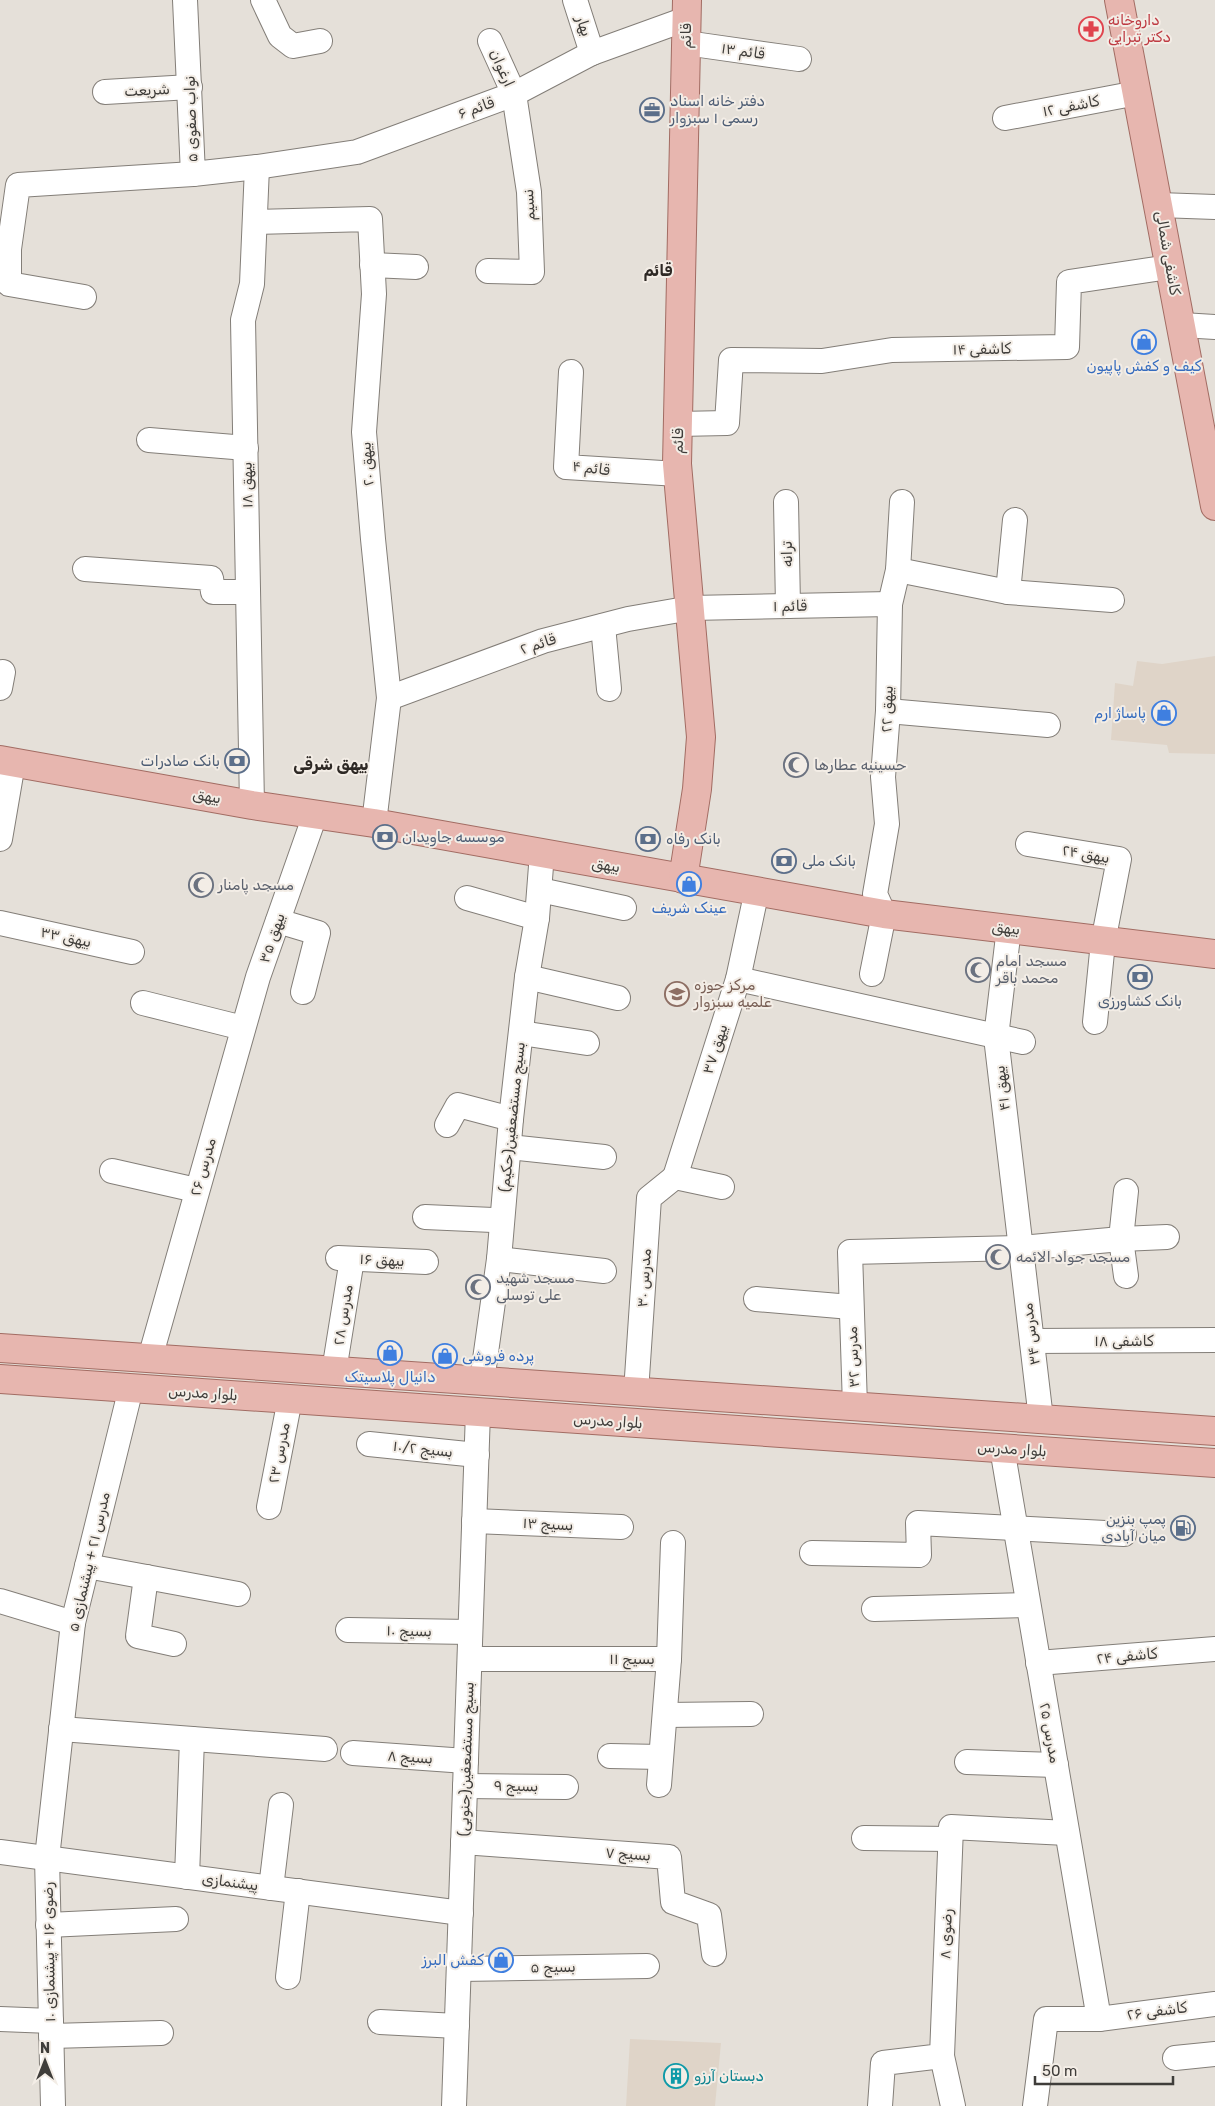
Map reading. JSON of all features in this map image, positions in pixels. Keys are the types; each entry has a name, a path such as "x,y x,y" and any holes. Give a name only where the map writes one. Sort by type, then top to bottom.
{"main road":[{"name":"کاشفی شمالی","path":"1119,0 1215,506"},
{"name":"قائم","path":"683,879 697,789 701,737 678,474 686,21"},
{"name":"بیهق","path":"6,762 159,787 252,805 374,823 884,914 1009,928 1103,942 1215,954"},
{"name":"بلوار مدرس","path":"0,1348 1215,1431"},
{"path":"267,1366 278,1398"},
{"name":"بلوار مدرس","path":"0,1379 1215,1463"},
{"path":"707,1428 708,1396"}],"street":[{"name":"نواب صفوی ۵","path":"185,0 193,174 257,167"},
{"path":"263,0 280,36 294,46 320,41"},
{"name":"بهار","path":"575,0 592,53"},
{"name":"قائم ۶","path":"257,167 358,152 514,94 592,53 686,21"},
{"name":"قائم ۱۳","path":"686,21 799,59"},
{"name":"ارغوان","path":"490,41 514,94"},
{"name":"شریعت","path":"104,92 190,87"},
{"name":"کاشفی ۱۲","path":"1005,118 1137,93"},
{"name":"نسیم","path":"488,270 532,272 529,192 514,94"},
{"name":"بیهق ۱۸","path":"252,805 244,320 252,284 257,167"},
{"path":"84,297 9,284 5,248 18,185 193,174"},
{"path":"1159,205 1215,207"},
{"name":"بیهق ۲۰","path":"255,222 370,219 374,294 364,432 389,698 374,823"},
{"path":"372,265 416,267"},
{"name":"کاشفی ۱۴","path":"678,424 727,423 731,360 822,361 892,350 1067,347 1069,282 1169,268"},
{"path":"1182,325 1215,327"},
{"name":"قائم ۴","path":"571,372 566,467 678,474"},
{"path":"148,440 246,448"},
{"name":"ترانه","path":"786,502 788,606"},
{"name":"بیهق ۲۲","path":"884,914 875,894 887,824 884,777 888,710 890,604 898,570 902,502"},
{"path":"1008,592 1016,520"},
{"path":"85,569 211,578 213,592 248,592"},
{"path":"898,570 1008,592 1112,600"},
{"name":"قائم ۱","path":"691,608 890,604"},
{"name":"قائم ۲","path":"389,698 543,641 603,626 691,608"},
{"path":"603,626 610,690"},
{"path":"888,710 1048,726"},
{"path":"0,839 6,762"},
{"name":"بیهق ۳۵","path":"258,977 315,814"},
{"name":"بیهق ۲۴","path":"1028,844 1119,859 1103,942"},
{"name":"بسیج مستضعفین(حکیم)","path":"482,1381 499,1258 511,1119 527,977 537,918 542,853"},
{"path":"540,890 624,908"},
{"name":"بیهق ۳۷","path":"675,1177 738,979 757,890"},
{"path":"467,898 537,918"},
{"path":"872,974 884,914"},
{"path":"278,921 318,933 303,992"},
{"name":"بیهق ۳۳","path":"0,923 132,952"},
{"name":"بیهق ۴۱","path":"1009,928 996,1037 1021,1248"},
{"path":"1095,1022 1103,942"},
{"name":"مدرس ۲۶","path":"150,1358 196,1190 258,977"},
{"path":"527,977 618,998"},
{"path":"738,979 1023,1042"},
{"path":"143,1003 244,1028"},
{"path":"521,1033 588,1043"},
{"path":"447,1125 458,1105 511,1119"},
{"path":"509,1147 604,1157"},
{"path":"112,1171 196,1190"},
{"path":"675,1177 722,1187"},
{"name":"مدرس ۳۰","path":"636,1392 649,1198 675,1177"},
{"path":"1126,1191 1121,1239 1126,1276"},
{"path":"424,1217 492,1220 501,1224"},
{"path":"1021,1248 1167,1237"},
{"name":"مدرس ۳۲","path":"855,1406 850,1252 1021,1248"},
{"name":"مدرس ۳۴","path":"1021,1248 1041,1419"},
{"name":"بیهق ۱۶","path":"345,1258 426,1262"},
{"name":"مدرس ۲۸","path":"334,1371 345,1258"},
{"path":"499,1258 604,1271"},
{"path":"756,1299 851,1307"},
{"name":"کاشفی ۱۸","path":"1032,1341 1215,1340"},
{"name":"مدرس ۲۱ + پیشنمازی ۵","path":"47,1858 73,1622 131,1388"},
{"name":"مدرس ۲۳","path":"269,1507 278,1398"},
{"name":"بسیج مستضعفین(جنوبی)","path":"454,2106 478,1412"},
{"name":"بسیج ۱۰/۲","path":"369,1444 477,1455"},
{"name":"مدرس ۲۵","path":"1002,1448 1099,2019"},
{"name":"بسیج ۱۳","path":"474,1521 621,1527"},
{"path":"812,1553 919,1555 918,1523 1124,1534"},
{"path":"669,1659 673,1543"},
{"path":"88,1566 238,1594"},
{"path":"146,1577 138,1636 174,1644"},
{"path":"0,1601 73,1622"},
{"path":"874,1609 1028,1605"},
{"name":"بسیج ۱۰","path":"348,1630 470,1632"},
{"name":"کاشفی ۲۴","path":"1038,1663 1215,1649"},
{"name":"بسیج ۱۱","path":"470,1659 669,1659 659,1784"},
{"path":"665,1715 751,1714"},
{"path":"61,1729 325,1749"},
{"path":"187,1877 192,1739"},
{"name":"بسیج ۸","path":"353,1753 466,1761"},
{"path":"610,1756 661,1757"},
{"path":"967,1762 1056,1765"},
{"name":"بسیج ۹","path":"465,1786 566,1787"},
{"path":"271,1888 281,1805"},
{"path":"864,1838 950,1839 951,1827 1067,1833"},
{"name":"رضوی ۸","path":"950,1839 942,2056 953,2106"},
{"name":"بسیج ۷","path":"463,1842 669,1857 673,1902 709,1915 714,1954"},
{"name":"پیشنمازی","path":"0,1852 461,1913"},
{"name":"رضوی ۱۶ + پیشنمازی ۱۰","path":"47,1858 53,2106"},
{"path":"288,1977 298,1891"},
{"path":"48,1925 176,1919"},
{"name":"بسیج ۵","path":"459,1969 647,1966"},
{"name":"کاشفی ۲۶","path":"1035,2106 1046,2020 1099,2019 1215,2004"},
{"path":"0,2019 51,2028 161,2033"},
{"path":"380,2022 457,2026"},
{"path":"1175,2058 1215,2054"},
{"path":"880,2106 883,2063 942,2056"}],"shaded area":[{"name":"پاساژ ارم","path":"1215,656 1215,754 1169,753 1167,745 1111,740 1115,683 1133,686 1137,661 1162,664"},
{"path":"630,2039 721,2043 715,2106 626,2106"}],"place":[{"name":"داروخانه دکتر تبرایی","path":"1091,29"},
{"name":"دفتر خانه اسناد رسمی ۱ سبزوار","path":"652,110"},
{"name":"کیف و کفش پاپیون","path":"1144,342"},
{"name":"پاساژ ارم","path":"1164,713"},
{"name":"بانک صادرات","path":"237,761"},
{"name":"حسینیه عطارها","path":"796,765"},
{"name":"موسسه جاویدان","path":"385,837"},
{"name":"بانک رفاه","path":"648,839"},
{"name":"بانک ملی","path":"784,861"},
{"name":"عینک شریف","path":"689,884"},
{"name":"مسجد پامنار","path":"201,885"},
{"name":"مسجد امام محمد باقر","path":"978,970"},
{"name":"بانک کشاورزی","path":"1140,977"},
{"name":"مرکز حوزه علمیه سبزوار","path":"677,994"},
{"name":"مسجد جواد الائمه","path":"998,1257"},
{"name":"مسجد شهید علی توسلی","path":"478,1287"},
{"name":"دانیال پلاسیتک","path":"390,1353"},
{"name":"پرده فروشی","path":"445,1356"},
{"name":"پمپ بنزین میان آبادی","path":"1183,1528"},
{"name":"کفش البرز","path":"501,1960"},
{"name":"دبستان آرزو","path":"676,2076"}],"district":[{"name":"قائم","path":"658,270"},
{"name":"بیهق شرقی","path":"331,764"}]}
